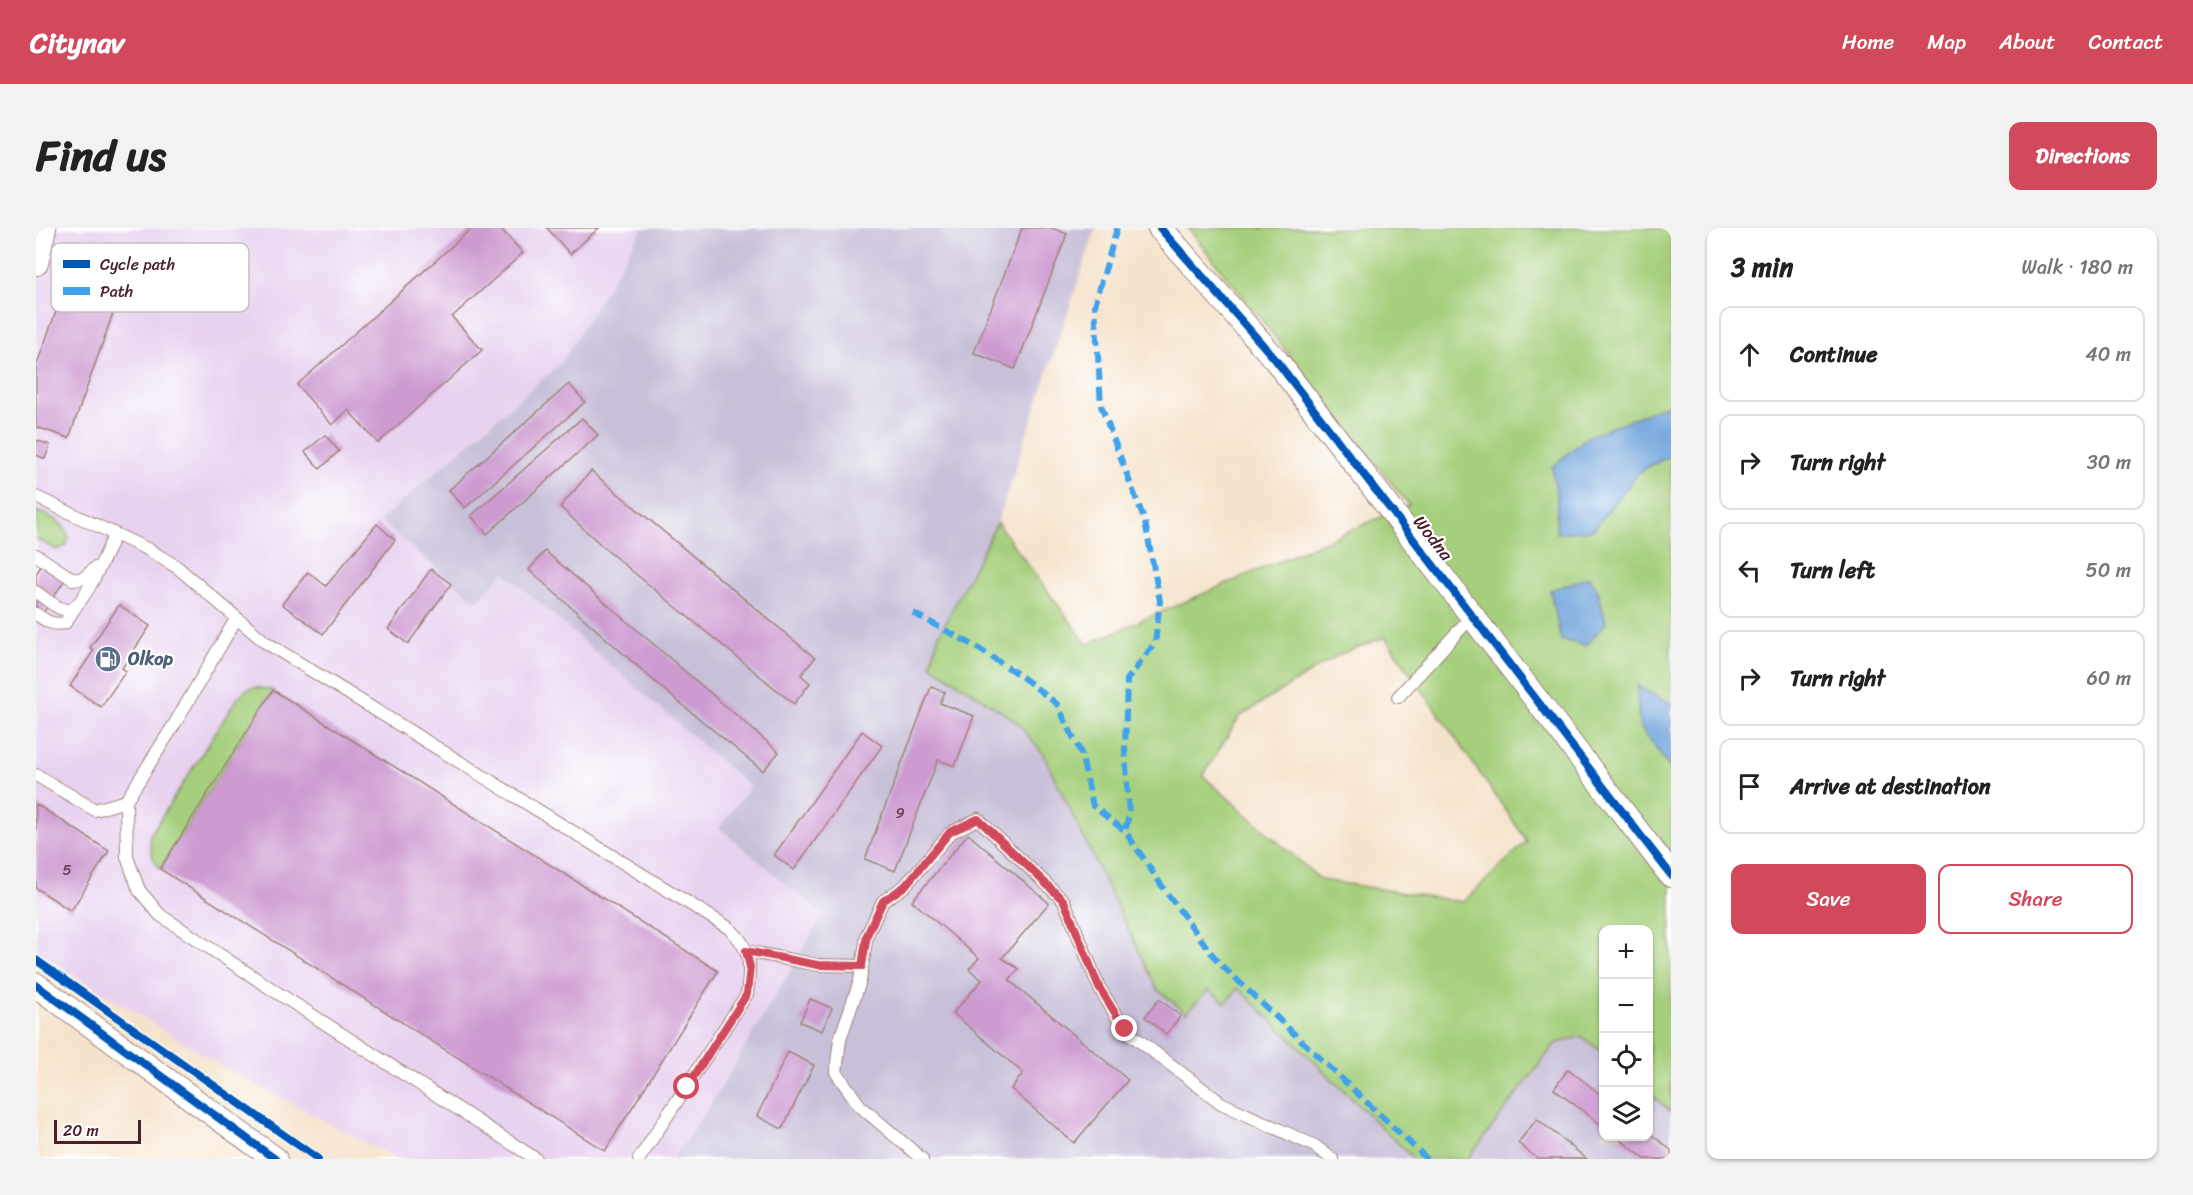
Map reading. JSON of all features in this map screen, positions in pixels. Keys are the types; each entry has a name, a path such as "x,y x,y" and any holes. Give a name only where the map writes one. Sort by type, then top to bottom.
{"street":[{"path":"36,263 44,228"},
{"name":"Wodna","path":"1160,228 1275,359 1671,875"},
{"path":"36,985 275,1159"}],"lane":[{"path":"36,497 149,550 177,567 265,642 729,928 742,940 750,967 747,994 639,1159"},
{"path":"36,614 48,623 57,625 65,623 103,561 115,534"},
{"path":"36,555 74,580 84,578 103,561"},
{"path":"36,592 63,609 71,610 76,606"},
{"path":"1398,697 1473,615"},
{"path":"236,619 126,801 127,856 139,890 160,915 536,1159"},
{"path":"36,775 95,810 126,801"},
{"path":"922,1159 860,1106 836,1072 840,1040 860,981 867,935 883,901 905,886 950,832 978,819 1064,901 1099,987 1125,1029 1221,1102 1315,1146 1332,1159"},
{"path":"746,951 818,965 862,966"}],"shaded area":[{"path":"36,228 643,228 562,362 380,521 504,572 750,787 719,828 823,915 716,1096 673,1159 396,1159 221,1066 36,951"},
{"path":"643,228 1096,228 997,523 938,637 931,665 1017,722 1043,754 1157,989 1238,988 1410,1155 1411,1159 673,1159 716,1096 823,915 719,828 750,787 504,572 477,602 380,521 562,362"},
{"path":"1581,1036 1599,1050 1599,1141 1653,1141 1653,1096 1671,1112 1671,1159 1468,1159 1555,1044"}],"green space":[{"path":"1188,228 1671,228 1671,407 1552,467 1557,497 1556,532 1593,530 1639,472 1671,455 1671,704 1637,687 1639,725 1671,769 1671,1112 1653,1096 1653,925 1599,925 1599,1050 1581,1036 1555,1044 1468,1159 1411,1159 1410,1155 1238,988 1226,1003 1208,990 1186,1013 1157,989 1043,754 1017,722 931,665 938,637 997,523 1087,644 1409,505","holes":["1598,591 1606,623 1586,646","1385,637 1527,841 1463,902 1321,880 1203,776 1239,717 1338,655"]},
{"path":"36,511 57,520 64,527 69,538 66,546 57,550 36,539"},
{"path":"254,687 273,690 160,869 153,858 149,837 238,697"}],"water":[{"path":"1671,403 1671,455 1639,472 1593,530 1556,533 1557,497 1552,467 1587,437"},
{"path":"1590,577 1598,591 1606,623 1586,646 1561,640 1550,590"},
{"path":"1637,686 1671,704 1671,769 1639,725"}],"building":[{"path":"472,228 500,228 523,253 452,317 482,350 378,443 348,410 332,425 297,385"},
{"path":"547,228 599,228 570,254"},
{"path":"1022,228 1052,228 1067,234 1015,369 974,353"},
{"path":"56,312 113,312 69,438 36,427 36,367"},
{"path":"569,384 585,402 465,508 449,490"},
{"path":"582,418 598,435 487,534 471,516"},
{"path":"325,435 339,451 320,469 305,452"},
{"path":"36,440 50,445 45,459 36,455"},
{"path":"591,471 815,658 801,675 810,683 794,704 609,552 560,507"},
{"path":"377,524 395,540 323,634 282,604 308,572 326,586"},
{"path":"545,551 779,752 763,771 662,688 529,570"},
{"path":"45,560 68,575 39,619 36,617 36,574"},
{"path":"431,569 451,584 408,644 388,629"},
{"name":"Olkop","path":"119,605 150,626 122,668 126,671 101,707 70,686 94,650 90,648"},
{"path":"931,687 945,692 940,703 974,716 955,766 938,760 895,871 865,859"},
{"path":"273,690 718,971 605,1151 160,869"},
{"path":"862,731 882,746 794,870 774,855"},
{"path":"36,804 109,851 71,911 36,888"},
{"path":"968,834 1049,903 1002,958 1019,969 1009,980 1128,1080 1074,1143 1011,1089 1023,1073 953,1013 982,980 969,969 979,958 912,901"},
{"path":"810,999 832,1008 822,1031 800,1022"},
{"path":"1159,999 1181,1016 1166,1034 1145,1017"},
{"path":"788,1052 814,1065 782,1129 757,1116"},
{"path":"1568,1069 1599,1093 1599,1123 1554,1089"},
{"path":"1537,1119 1587,1159 1538,1159 1518,1143"},
{"path":"1653,1136 1671,1150 1671,1159 1645,1159 1622,1141 1653,1141"}],"marked path":[{"path":"1117,228 1095,305 1101,406 1145,522 1160,601 1155,643 1127,680 1125,749 1129,815 1125,831 1166,892 1218,962 1427,1159"},
{"path":"913,613 971,644 1021,676 1057,704 1081,753 1093,806 1125,831"}],"cycle path":[{"path":"1160,228 1275,359 1671,875"},
{"path":"36,960 318,1159"},
{"path":"36,985 275,1159"}],"place":[{"name":"Olkop","path":"108,659"}],"route":[{"path":"687,1087 747,994 750,967 746,951 818,965 862,966 867,935 883,901 905,886 950,832 978,819 1064,901 1099,987 1125,1029"}]}
